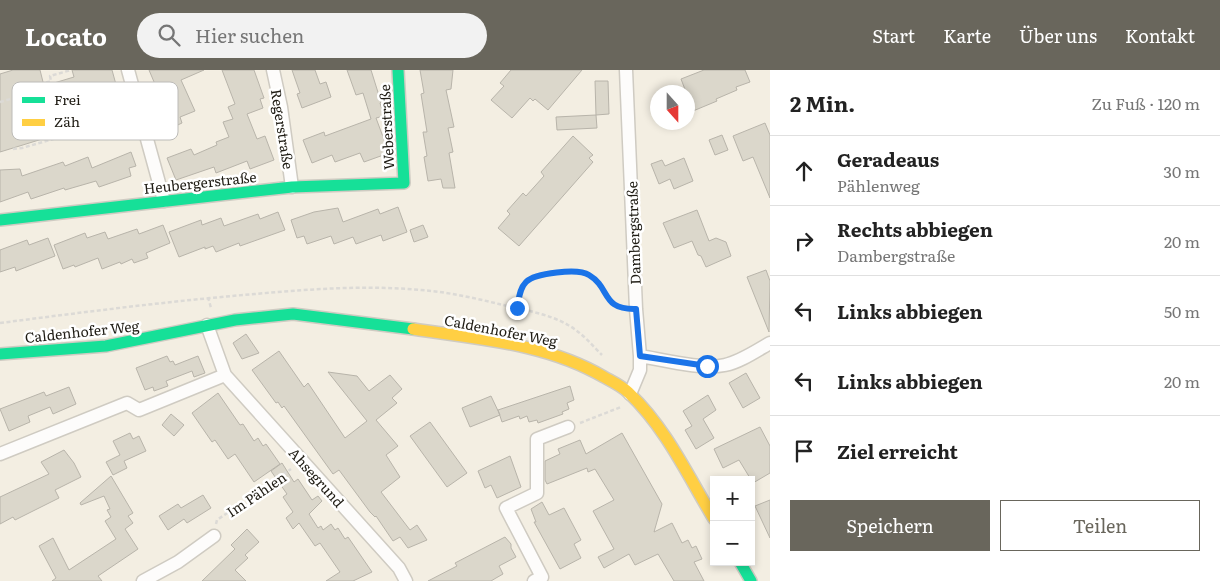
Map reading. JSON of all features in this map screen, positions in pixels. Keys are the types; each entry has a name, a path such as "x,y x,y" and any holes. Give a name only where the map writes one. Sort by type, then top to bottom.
{"main road":[{"name":"Weberstraße","path":"398,70 404,183"},
{"name":"Heubergerstraße","path":"0,220 292,187 404,183"},
{"name":"Caldenhofer Weg","path":"0,354 92,348 264,315 293,314 467,336 542,351 570,359 602,374 630,394 647,411 710,512"},
{"path":"742,566 751,581"}],"street":[{"name":"Regerstraße","path":"273,70 292,187"},
{"name":"Dambergstraße","path":"626,70 636,309 640,356 640,370 630,394"},
{"path":"148,140 164,201"},
{"name":"Ahsegrund","path":"207,325 225,375 399,568 406,581"},
{"path":"640,356 707,366 725,365 754,353 770,343"},
{"path":"0,454 127,403 139,410 225,375"},
{"path":"534,581 542,577 506,508 537,492 537,439 568,427"},
{"path":"143,581 178,562 214,536"}],"path":[{"path":"48,82 51,81 50,76 71,70"},
{"path":"0,102 12,98"},
{"path":"13,149 50,140"},
{"path":"517,308 526,282 541,276 567,272 588,274 595,279 614,305 622,309 636,309"},
{"path":"568,427 620,409 630,394"},
{"name":"Im Pählen","path":"214,536 217,520 303,461"}],"building":[{"path":"13,70 40,70 43,82 12,82 12,140 39,140 0,152 0,74"},
{"path":"72,70 112,70 115,82 57,82 74,77"},
{"path":"149,70 204,70 181,80 195,111 180,117 182,123 178,125 178,82 154,82"},
{"path":"222,70 254,70 264,98 260,99 263,108 247,114 257,139 265,136 274,160 250,169 247,161 216,173 214,167 176,180 167,158 191,149 194,155 217,145 216,142 229,137 223,122 233,119 228,107 235,104"},
{"path":"292,70 315,70 320,84 326,82 331,97 302,108 297,94 300,93"},
{"path":"347,70 371,70 384,116 376,118 389,153 364,162 360,153 335,162 332,155 312,163 303,140 324,132 325,136 371,119 363,93 356,95"},
{"path":"420,70 453,70 451,89 446,90 454,127 448,128 453,152 449,153 455,188 443,188 441,179 428,181 424,157 427,156 423,132 427,132 421,94 424,93"},
{"path":"511,70 582,70 548,110 535,99 533,101 530,98 512,118 491,100 504,86 500,83"},
{"path":"704,70 745,70 750,82 736,87 737,90 695,110 695,85 683,85 681,79"},
{"path":"595,81 608,81 609,114 596,115"},
{"path":"596,115 597,128 557,130 556,117"},
{"path":"765,123 770,135 770,198 753,157 743,161 733,136"},
{"path":"722,135 728,150 715,155 709,140"},
{"path":"573,136 593,155 589,158 593,162 519,246 498,228 510,214 507,211 523,193 526,196 544,176 541,172"},
{"path":"131,152 136,166 129,168 131,176 99,187 96,181 65,190 64,188 31,199 28,192 0,202 0,170 20,169 22,176 63,162 65,166 88,157 92,168"},
{"path":"684,158 693,181 674,189 670,179 659,184 651,164 662,160 665,166"},
{"path":"398,207 407,232 383,241 381,235 356,244 353,237 334,244 331,236 307,244 304,236 297,238 291,220 314,212 338,208 343,222 378,209 380,214"},
{"path":"697,210 709,241 716,238 726,242 731,256 706,267 692,241 674,248 663,223"},
{"path":"278,212 285,230 240,246 239,243 216,252 213,246 205,249 205,247 179,257 169,232 201,220 202,225 221,218 224,226 258,214 260,219"},
{"path":"163,225 170,243 146,253 148,258 134,263 132,259 102,269 98,258 75,267 74,265 63,269 54,245 85,233 87,238 105,232 108,239 137,229 139,234"},
{"path":"423,225 428,237 414,242 410,230"},
{"path":"48,238 55,256 16,271 15,267 0,272 0,250 27,240 29,245"},
{"path":"766,270 770,281 769,332 747,277"},
{"path":"246,334 259,353 242,359 233,343"},
{"path":"279,351 304,387 308,383 345,438 367,421 328,372 357,376 369,391 390,375 402,389 392,398 397,403 376,420 398,446 386,455 400,477 381,492 410,530 417,525 427,540 408,548 400,537 393,541 376,516 370,512 339,470 333,474 284,406 282,408 278,402 276,403 252,370"},
{"path":"167,356 170,362 173,361 175,365 198,356 205,373 194,377 192,371 166,381 168,386 154,391 153,387 145,390 136,368"},
{"path":"746,373 760,398 743,408 729,383"},
{"path":"570,386 574,400 567,403 569,409 562,412 563,414 538,423 537,420 529,422 527,416 520,419 519,416 502,422 498,410"},
{"path":"69,387 76,404 53,414 50,407 28,416 30,422 9,431 0,409 44,392 46,396"},
{"path":"218,393 240,425 243,424 254,441 258,438 263,446 266,444 280,464 254,482 235,454 228,459 215,440 212,442 192,413"},
{"path":"708,395 716,410 703,419 714,438 696,449 685,430 692,426 683,411"},
{"path":"491,396 500,415 470,427 462,408"},
{"path":"171,414 184,425 174,436 162,425"},
{"path":"430,422 467,473 447,487 410,436"},
{"path":"760,427 770,446 770,473 755,482 755,476 749,476 739,460 723,468 714,449"},
{"path":"130,433 133,439 139,436 146,451 124,461 127,468 113,475 106,462 120,455 113,441"},
{"path":"622,433 662,504 654,532 672,523 682,543 688,540 692,548 696,546 702,559 694,562 704,581 674,581 658,554 635,565 629,554 604,568 598,557 614,549 593,511 614,500 595,469 588,472 587,468 547,484 545,480 545,461 560,454 558,449 580,440 586,454"},
{"path":"64,450 74,463 81,477 55,490 59,498 15,520 13,517 0,524 0,497 49,474 41,462"},
{"path":"510,456 521,487 497,498 491,485 485,488 478,471"},
{"path":"282,463 294,482 298,479 312,500 318,496 322,501 309,514 318,528 321,526 323,530 331,524 335,530 338,528 345,539 348,537 372,572 353,581 326,581 340,572 320,543 315,546 299,523 293,529 286,518 293,512 283,497 287,494 271,471"},
{"path":"111,476 133,513 128,516 133,523 125,529 138,549 98,576 102,581 52,581 56,578 39,546 53,538 69,570 116,539 105,521 111,517 107,510 110,509 104,496 81,505 80,503"},
{"path":"203,495 211,508 187,523 184,519 168,530 159,516 178,504 181,508"},
{"path":"770,500 770,538 755,506"},
{"path":"542,502 549,515 564,508 581,540 574,544 581,558 560,569 534,522 536,522 531,509"},
{"path":"247,529 259,542 245,555 248,558 235,570 246,581 202,581 235,549 231,545"},
{"path":"505,537 511,544 516,557 499,566 503,574 491,581 428,581 457,566 455,563"}],"traffic: fast":[{"path":"0,220 292,187 404,183 398,70"},
{"path":"0,354 106,346 235,320 293,314 413,329"},
{"path":"742,566 751,581"}],"traffic: slow":[{"path":"413,329 511,344 535,350 582,366 620,386 629,393 654,421 710,512"}],"route":[{"path":"517,308 526,282 535,277 567,272 588,274 595,279 614,305 622,309 636,309 640,356 707,366"}]}
